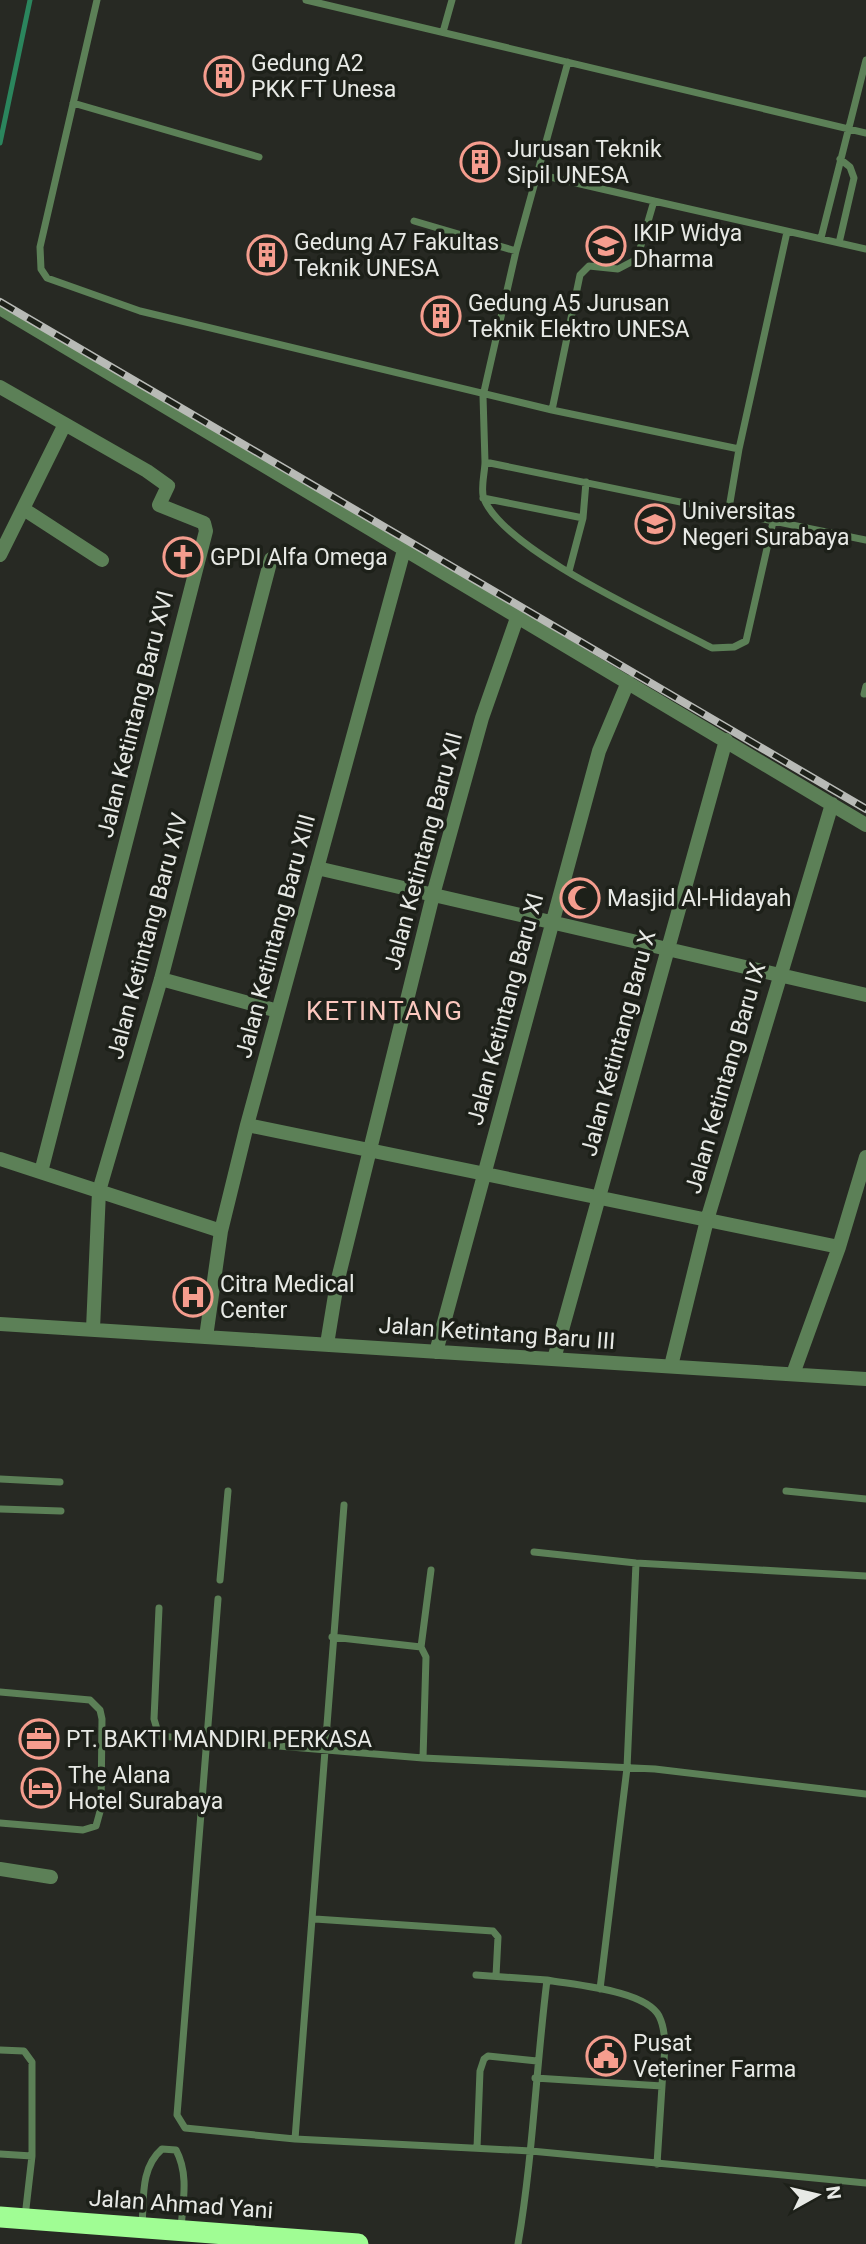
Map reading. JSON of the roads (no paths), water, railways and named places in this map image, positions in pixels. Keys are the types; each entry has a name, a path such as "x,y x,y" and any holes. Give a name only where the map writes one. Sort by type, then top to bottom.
{"highway":[{"name":"Jalan Ahmad Yani","path":"0,2217 358,2244"}],"street":[{"path":"0,308 866,824"},
{"name":"Jalan Ketintang Baru XVI","path":"0,387 27,400 64,426 147,471 167,486 159,505 204,523 206,531 41,1172"},
{"path":"0,555 25,510 64,426"},
{"path":"25,510 102,560"},
{"name":"Jalan Ketintang Baru XIII","path":"206,1337 221,1231 247,1125 404,550"},
{"name":"Jalan Ketintang Baru XIV","path":"93,1329 99,1191 161,979 271,559"},
{"name":"Jalan Ketintang Baru XII","path":"327,1345 337,1283 433,895 482,718 517,618"},
{"name":"Jalan Ketintang Baru XI","path":"436,1352 599,751 628,682"},
{"name":"Jalan Ketintang Baru X","path":"554,1359 726,740"},
{"name":"Jalan Ketintang Baru IX","path":"671,1366 707,1220 832,804"},
{"path":"317,868 866,995"},
{"path":"161,979 278,1011"},
{"path":"247,1125 838,1247"},
{"path":"793,1374 838,1247 866,1157"},
{"path":"0,1159 221,1231"},
{"name":"Jalan Ketintang Baru III","path":"0,1324 866,1379"},
{"path":"0,1869 51,1877"}],"lane":[{"path":"97,0 40,247 41,270 47,278 140,311 483,396 739,449"},
{"path":"306,0 866,133"},
{"path":"443,32 452,0"},
{"path":"821,238 866,60"},
{"path":"568,61 516,251 483,396 483,498 511,533 529,548 712,648 734,647 746,641 773,523"},
{"path":"73,103 259,157"},
{"path":"839,243 854,178 850,167 841,159"},
{"path":"537,174 866,249"},
{"path":"552,410 580,275 589,266 618,268 637,260 654,201"},
{"path":"414,221 516,251"},
{"path":"728,514 739,449 788,232"},
{"path":"485,462 728,514 866,540"},
{"path":"569,571 583,518 586,482"},
{"path":"483,498 583,518"},
{"path":"0,1479 60,1482"},
{"path":"220,1580 228,1491"},
{"path":"786,1491 866,1499"},
{"path":"295,2139 315,1919 324,1749 344,1505"},
{"path":"0,1509 61,1511"},
{"path":"534,1552 636,1563 866,1576"},
{"path":"600,1989 627,1768 636,1563"},
{"path":"423,1758 426,1657 421,1647 431,1570"},
{"path":"218,1599 177,2115 181,2124 191,2131 531,2151 866,2183"},
{"path":"159,1608 155,1730 159,1736 206,1737 423,1758 627,1768 866,1794"},
{"path":"332,1636 421,1647"},
{"path":"0,1692 90,1700 100,1710 102,1719 100,1808 96,1826 83,1830 0,1823"},
{"path":"315,1919 493,1931 498,1937 496,1976"},
{"path":"476,1975 547,1980 600,1989 645,2002 660,2018 664,2037 657,2164"},
{"path":"518,2244 531,2151 535,2078 547,1980"},
{"path":"0,2050 24,2051 32,2062 32,2156 25,2219"},
{"path":"477,2148 484,2059 497,2056 537,2061"},
{"path":"535,2078 662,2086"},
{"path":"142,2227 146,2174 150,2159 162,2149 176,2150 182,2162 185,2185 181,2229"},
{"path":"0,2154 32,2156"}],"waterway":[{"path":"0,143 30,0"}],"railway":[{"path":"0,302 866,809"}],"place":[{"name":"Gedung A2 PKK FT Unesa","path":"224,76"},
{"name":"Jurusan Teknik Sipil UNESA","path":"480,162"},
{"name":"IKIP Widya Dharma","path":"606,246"},
{"name":"Gedung A7 Fakultas Teknik UNESA","path":"267,255"},
{"name":"Gedung A5 Jurusan Teknik Elektro UNESA","path":"441,316"},
{"name":"Universitas Negeri Surabaya","path":"655,524"},
{"name":"GPDI Alfa Omega","path":"183,557"},
{"name":"Masjid Al-Hidayah","path":"580,898"},
{"name":"Citra Medical Center","path":"193,1297"},
{"name":"PT. BAKTI MANDIRI PERKASA","path":"39,1739"},
{"name":"The Alana Hotel Surabaya","path":"41,1788"},
{"name":"Pusat Veteriner Farma","path":"606,2056"}],"district":[{"name":"KETINTANG","path":"385,1011"}]}
